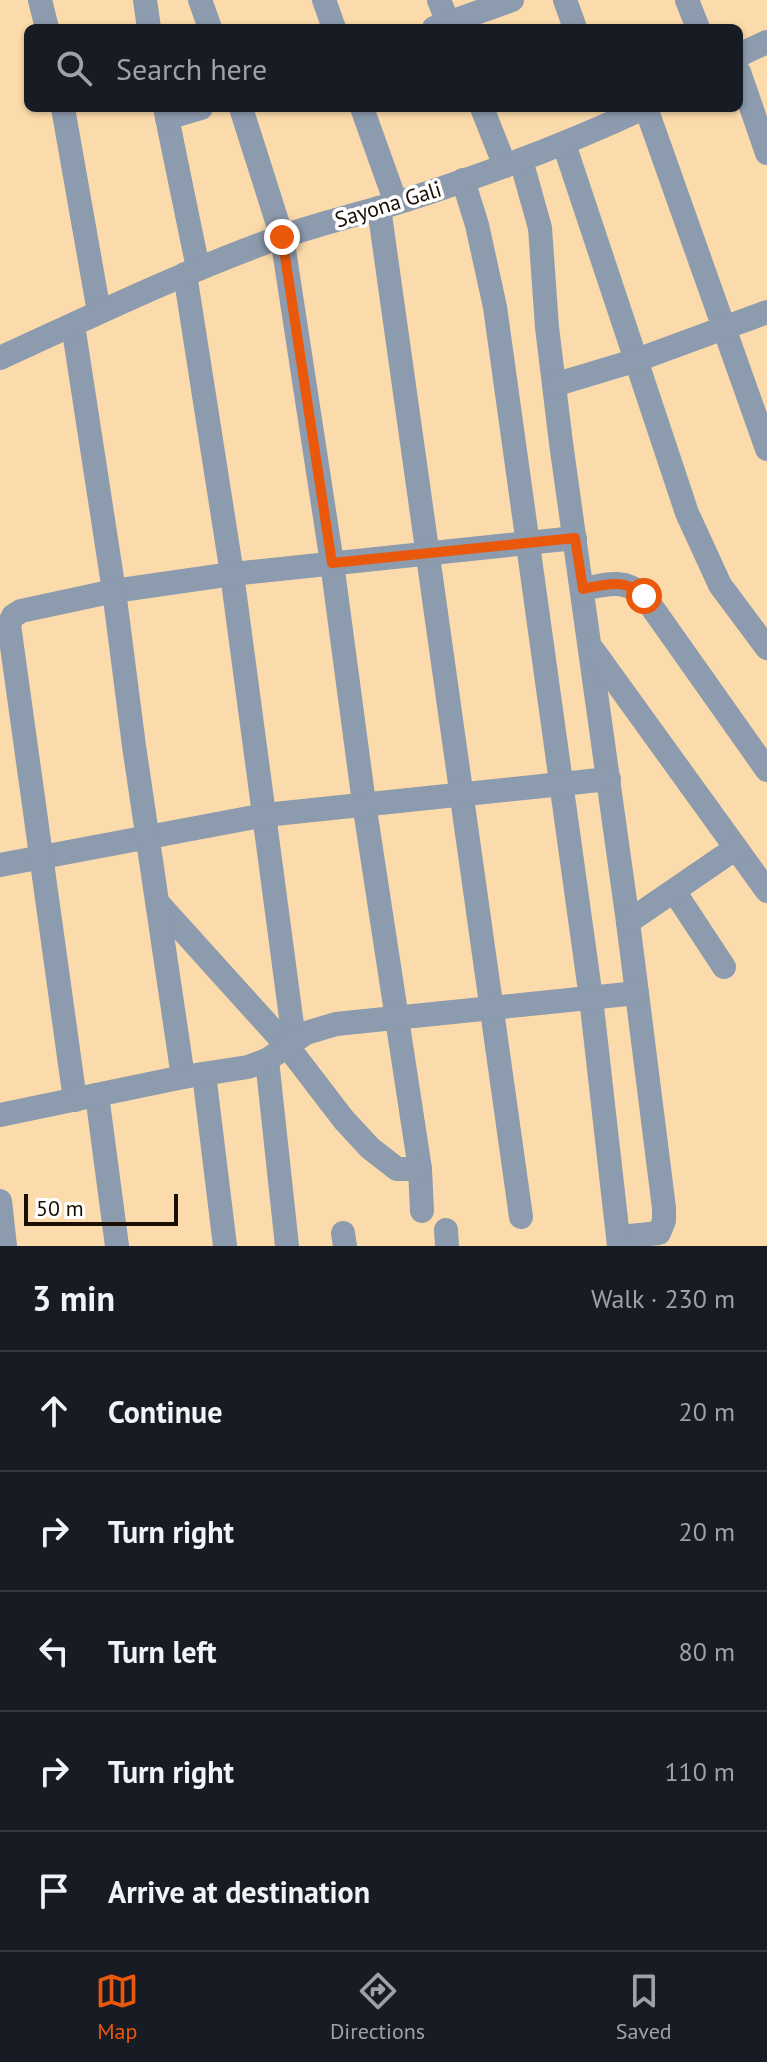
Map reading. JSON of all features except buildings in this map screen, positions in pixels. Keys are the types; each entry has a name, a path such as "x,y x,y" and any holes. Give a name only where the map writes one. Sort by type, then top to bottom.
{"street":[{"path":"40,0 46,24"},
{"path":"145,0 148,24"},
{"path":"200,0 209,24"},
{"path":"324,0 333,24"},
{"path":"439,0 444,24"},
{"path":"449,24 512,0"},
{"path":"565,0 574,24"},
{"path":"687,0 696,24"},
{"path":"743,53 767,42"},
{"path":"743,84 767,153"},
{"path":"64,112 99,312"},
{"path":"242,112 282,237 420,1169 422,1211"},
{"path":"363,112 388,205 429,553 521,1217"},
{"path":"463,180 477,225 495,307 591,998 620,1242 659,1233 664,1221 637,993 554,385 540,228 513,163 484,112"},
{"path":"646,112 767,449"},
{"path":"166,113 191,271 265,815 283,1049 287,1246"},
{"name":"Sayona Gali","path":"0,355 191,271 282,237 388,205 564,144 608,116"},
{"path":"564,144 687,513 720,585 767,648"},
{"path":"554,385 637,360 767,312"},
{"path":"73,325 157,902 194,1076 225,1246"},
{"path":"117,1246 9,703 9,625 13,616 21,611 114,591 232,574 575,538"},
{"path":"583,589 611,583 635,587 767,770"},
{"path":"591,648 767,891"},
{"path":"0,865 265,815 609,779"},
{"path":"628,922 736,848"},
{"path":"674,891 724,967"},
{"path":"157,902 344,1120 384,1161 397,1169 420,1169"},
{"path":"0,1115 248,1067 320,1028 336,1024 637,993"},
{"path":"0,1201 5,1246"}],"route":[{"path":"282,237 332,563 575,538 583,589 624,583 635,587 644,596"}]}
